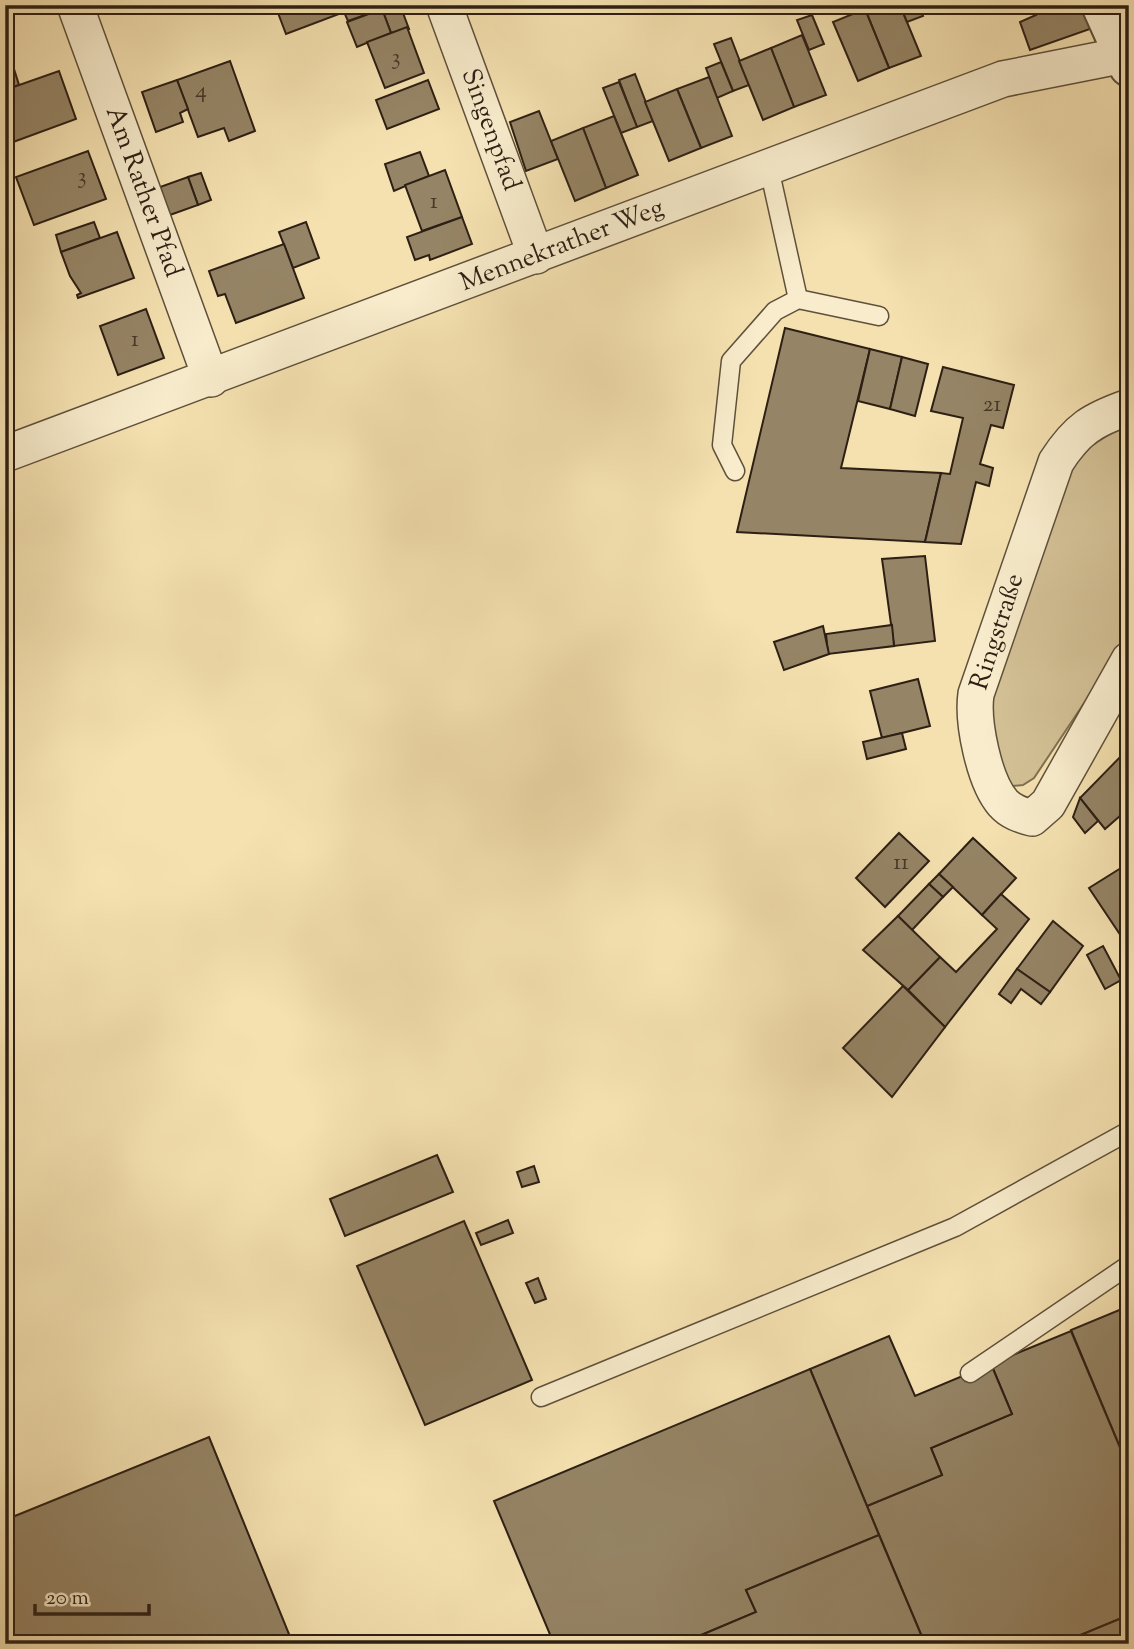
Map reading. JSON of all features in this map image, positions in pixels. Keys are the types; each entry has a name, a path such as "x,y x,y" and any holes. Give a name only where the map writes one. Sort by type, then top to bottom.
{"street":[{"name":"Am Rather Pfad","path":"75,5 211,379"},
{"name":"Singenpfad","path":"444,5 536,256"},
{"path":"1101,5 1127,59"},
{"name":"Mennekrather Weg","path":"5,454 211,379 1003,79 1127,59"},
{"name":"Ringstraße","path":"1129,407 1084,427 1071,439 1056,462 976,694 975,723 989,772 1002,802 1014,812 1032,818 1048,804 1129,660"}],"lane":[{"path":"769,168 798,299"},
{"path":"734,471 722,445 731,361 775,311 798,299 879,316"},
{"path":"541,1397 955,1227 1129,1131"},
{"path":"970,1373 1129,1265"}],"shaded area":[{"path":"1129,421 1129,636 1034,778 1023,785 1012,786 999,770 983,711 1067,474 1090,447"}],"building":[{"path":"5,5 27,5 5,13"},
{"path":"275,5 400,5 409,29 391,33 382,9 348,21 344,12 286,34"},
{"path":"874,5 900,5 921,56 889,68 865,9"},
{"path":"900,5 919,5 923,16 907,22"},
{"path":"1082,5 1090,29 1030,50 1020,22 1036,15 1032,7"},
{"path":"382,9 391,33 357,47 347,22"},
{"path":"865,9 889,68 858,81 833,22"},
{"path":"812,15 824,44 809,50 797,20"},
{"path":"407,27 424,73 385,88 367,42"},
{"path":"802,35 826,95 794,107 771,48"},
{"path":"731,38 749,85 733,91 714,44"},
{"path":"771,48 794,107 763,120 739,61"},
{"path":"230,61 255,131 229,141 224,128 198,137 177,80"},
{"path":"721,62 733,91 717,98 706,68"},
{"path":"14,69 19,85 5,90 5,72"},
{"path":"59,71 76,119 5,145 5,90"},
{"path":"635,74 653,121 637,127 619,80"},
{"path":"709,77 732,136 701,148 677,89"},
{"path":"177,80 188,109 180,113 183,122 156,132 142,92"},
{"path":"428,80 439,109 387,129 376,100"},
{"path":"619,82 637,127 621,133 603,88"},
{"path":"677,89 701,148 669,161 645,102"},
{"path":"539,111 558,159 526,171 510,122"},
{"path":"614,116 638,175 606,188 583,128"},
{"path":"583,128 606,188 575,201 551,141"},
{"path":"88,151 106,199 34,225 16,177"},
{"path":"420,152 429,176 394,191 385,164"},
{"path":"445,170 462,217 422,231 405,185"},
{"path":"201,173 211,200 198,205 188,177"},
{"path":"188,177 198,205 170,215 160,187"},
{"path":"462,217 472,244 430,260 429,255 415,260 407,237"},
{"path":"94,222 100,238 61,252 56,235"},
{"path":"306,222 319,258 293,268 279,232"},
{"path":"117,232 134,278 78,298 77,295 81,293 70,276 61,252"},
{"path":"284,244 304,298 236,323 225,294 218,296 209,271"},
{"path":"146,309 164,358 118,375 100,326"},
{"path":"785,328 870,349 841,468 941,473 925,542 737,532"},
{"path":"870,349 902,357 890,409 858,401"},
{"path":"902,357 928,364 915,416 890,409"},
{"path":"943,367 1014,385 1003,428 991,425 980,464 993,468 989,486 976,482 961,544 925,542 941,473 950,474 963,418 931,411"},
{"path":"925,556 935,641 894,646 882,559"},
{"path":"892,625 894,646 828,654 826,634"},
{"path":"823,626 829,654 784,670 774,642"},
{"path":"918,679 930,726 882,738 870,691"},
{"path":"902,733 906,749 867,759 863,742"},
{"path":"1129,748 1129,808 1105,829 1080,798"},
{"path":"1080,798 1098,821 1085,833 1073,817"},
{"path":"899,833 929,861 885,907 856,878"},
{"path":"973,838 1016,878 982,915 939,874"},
{"path":"1129,863 1129,944 1127,945 1089,888"},
{"path":"939,874 953,887 943,897 929,884"},
{"path":"929,884 943,897 912,930 898,916"},
{"path":"1001,894 1029,919 945,1027 908,990 940,957 956,972 997,929 982,915"},
{"path":"898,916 940,957 908,990 863,950"},
{"path":"1053,921 1083,946 1050,992 1017,969"},
{"path":"1103,946 1121,980 1105,989 1087,955"},
{"path":"1129,962 1129,984 1120,967"},
{"path":"1017,969 1050,992 1041,1004 1021,989 1011,1003 999,994"},
{"path":"903,986 945,1027 892,1097 843,1048"},
{"path":"437,1155 453,1192 345,1236 330,1199"},
{"path":"534,1166 539,1182 522,1187 517,1172"},
{"path":"508,1220 513,1233 481,1245 476,1233"},
{"path":"464,1221 532,1380 425,1425 357,1266"},
{"path":"538,1278 546,1299 535,1303 526,1283"},
{"path":"1129,1306 1129,1469 1071,1330"},
{"path":"1071,1331 1129,1469 1129,1615 1059,1644 925,1644 867,1506 942,1475 931,1448 1012,1414 991,1364"},
{"path":"889,1336 915,1396 991,1364 1012,1414 931,1448 942,1475 867,1506 810,1369"},
{"path":"810,1369 879,1535 746,1590 756,1612 680,1644 554,1644 494,1501"},
{"path":"209,1437 293,1644 5,1644 5,1520"},
{"path":"879,1535 925,1644 680,1644 756,1612 746,1590"},
{"path":"1129,1615 1129,1644 1059,1644"}]}
